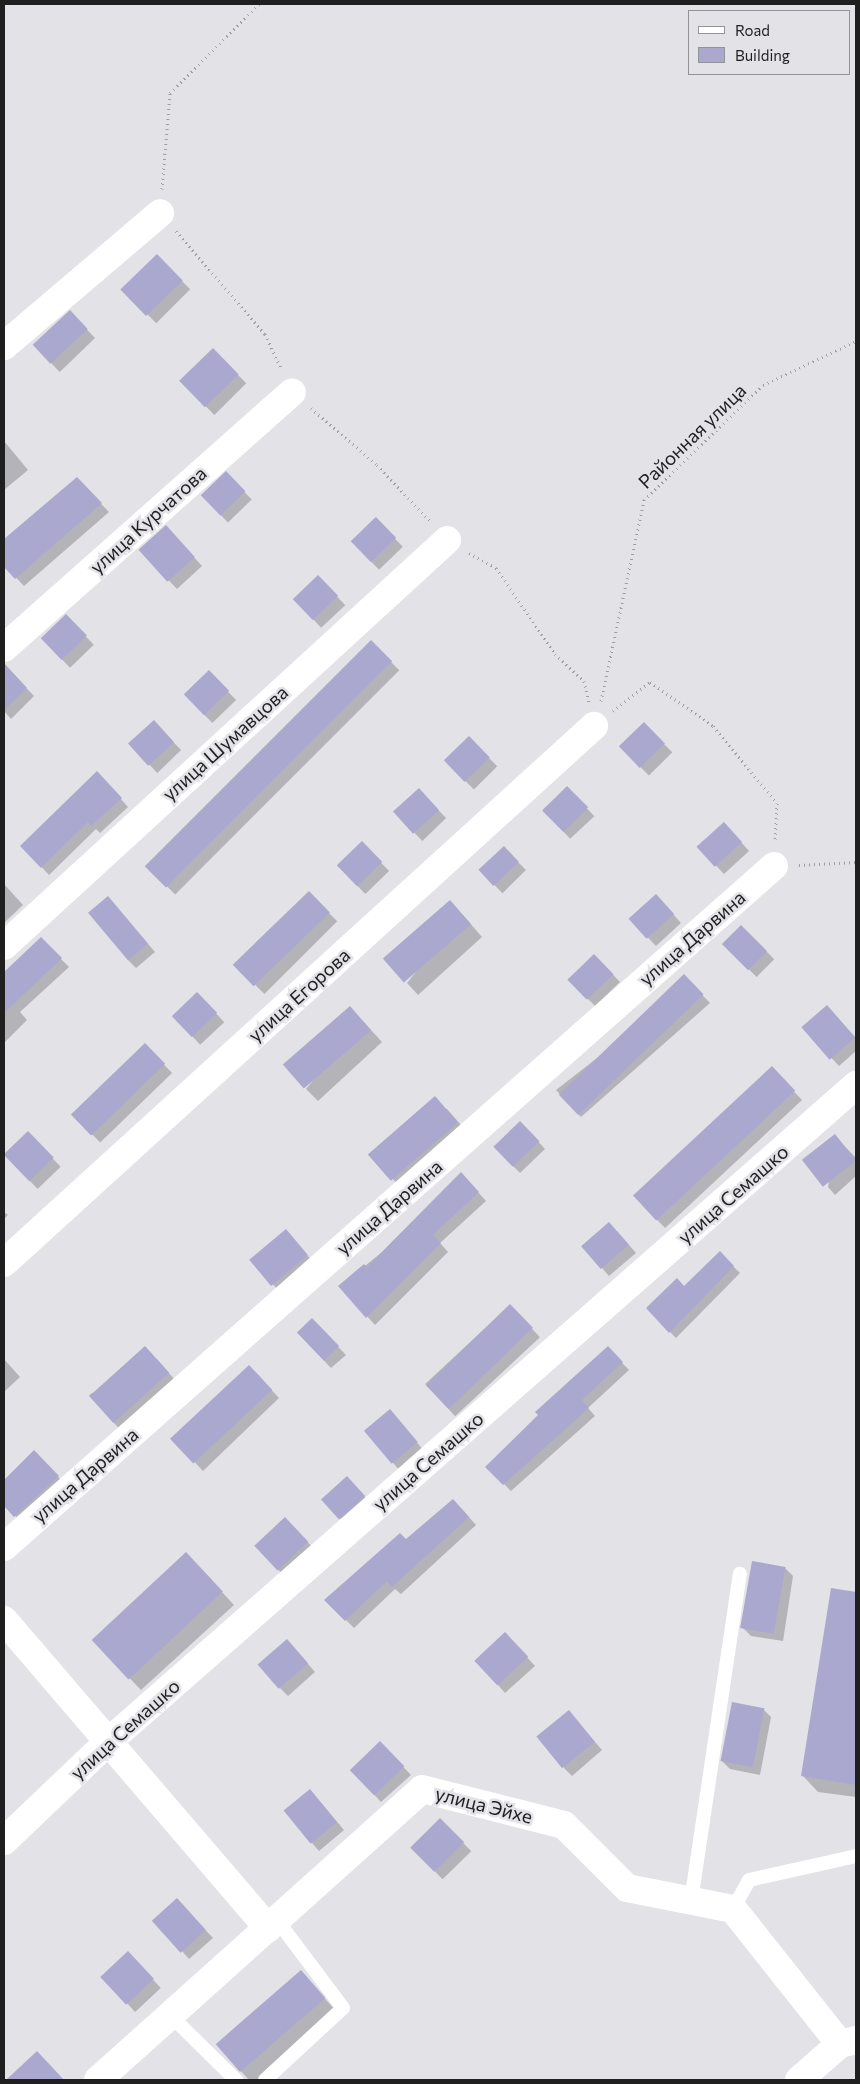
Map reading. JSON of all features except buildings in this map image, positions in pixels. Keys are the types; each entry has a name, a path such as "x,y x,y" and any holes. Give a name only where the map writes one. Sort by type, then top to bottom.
{"street":[{"path":"4,346 160,213"},
{"name":"улица Курчатова","path":"4,648 292,392"},
{"name":"улица Шумавцова","path":"4,946 447,540"},
{"name":"улица Егорова","path":"4,1263 594,726"},
{"name":"улица Дарвина","path":"4,1547 774,866"},
{"name":"улица Семашко","path":"4,1840 108,1742 856,1085"},
{"path":"4,1620 108,1742 272,1924"},
{"name":"улица Эйхе","path":"98,2080 422,1789 564,1824 627,1888 733,1909"},
{"path":"733,1909 848,2042 800,2080"}],"lane":[{"path":"691,1901 740,1574"},
{"path":"733,1909 749,1880 856,1856"},
{"path":"265,2080 344,2008 272,1924"},
{"path":"170,2015 236,2080"}],"path":[{"path":"259,4 170,93 160,213 265,334 292,392 377,465 447,540 496,568 555,654 584,681 594,726 650,682 713,726 777,803 774,866 856,862"},
{"name":"Районная улица","path":"594,726 616,650 644,500 763,386 856,341"}]}
